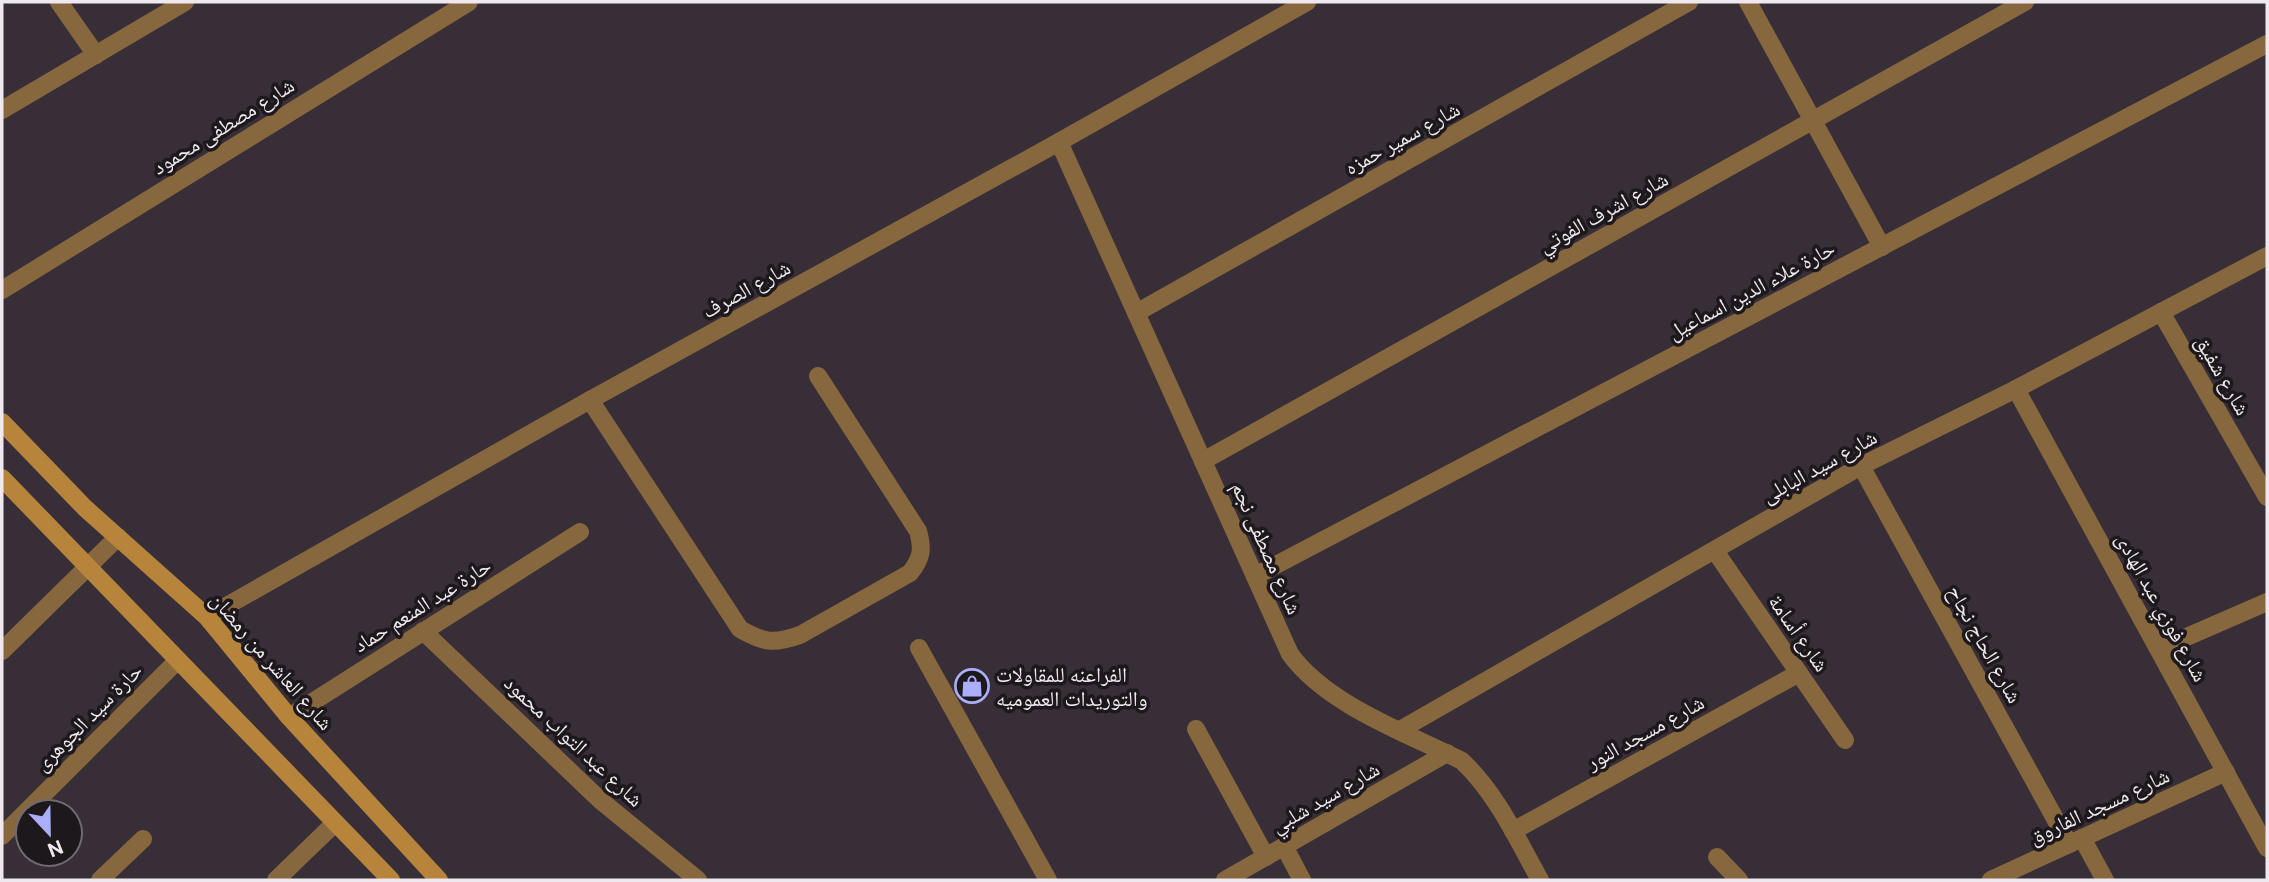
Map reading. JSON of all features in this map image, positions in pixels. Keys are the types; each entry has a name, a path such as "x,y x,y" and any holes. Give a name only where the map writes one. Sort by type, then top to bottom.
{"main road":[{"name":"شارع العاشر من رمضان","path":"2,422 85,508 207,617 289,717 439,880"},
{"path":"2,478 391,880"}],"street":[{"path":"59,2 96,55"},
{"path":"2,110 185,2"},
{"name":"شارع مصطفى محمود","path":"2,290 469,2"},
{"name":"شارع الصرف","path":"207,617 590,400 1307,2"},
{"name":"شارع سمير حمزه","path":"1136,313 1689,2"},
{"path":"1748,2 1882,247"},
{"name":"شارع اشرف الفوتي","path":"1202,461 2025,2"},
{"name":"حارة علاء الدين اسماعيل","path":"1255,576 2267,44"},
{"name":"شارع مصطفى نجم","path":"1059,142 1290,654 1300,668 1325,690 1462,761 1481,779 1540,880"},
{"name":"شارع سيد البابلى","path":"1400,730 1861,466 2267,256"},
{"name":"شارع شفيق","path":"2161,312 2267,497"},
{"path":"590,400 740,629 758,640 780,642 800,635 910,573 919,561 922,547 918,531 818,376"},
{"name":"شارع فوزي عبد الهادى","path":"2016,388 2267,848"},
{"name":"شارع الحاج نجاح","path":"1861,466 2075,841 2105,880"},
{"name":"حارة عبد المنعم حماد","path":"289,717 580,532"},
{"path":"2,651 118,537"},
{"name":"شارع أسامة","path":"1714,551 1845,740"},
{"path":"2159,649 2267,602"},
{"name":"شارع عبد التواب محمود","path":"423,632 600,800 698,880"},
{"path":"919,648 1048,880"},
{"name":"حارة سيد الجوهرى","path":"2,836 178,660"},
{"name":"شارع مسجد النور","path":"1513,831 1799,673"},
{"path":"1196,729 1266,857"},
{"name":"شارع سيد شلبي","path":"1225,880 1447,753"},
{"name":"شارع مسجد الفاروق","path":"1991,880 2226,772"},
{"path":"276,880 335,823"},
{"path":"100,880 143,839"},
{"path":"1284,846 1302,880"},
{"path":"1717,857 1739,880"}],"place":[{"name":"الفراعنه للمقاولات والتوريدات العموميه","path":"972,686"}]}
